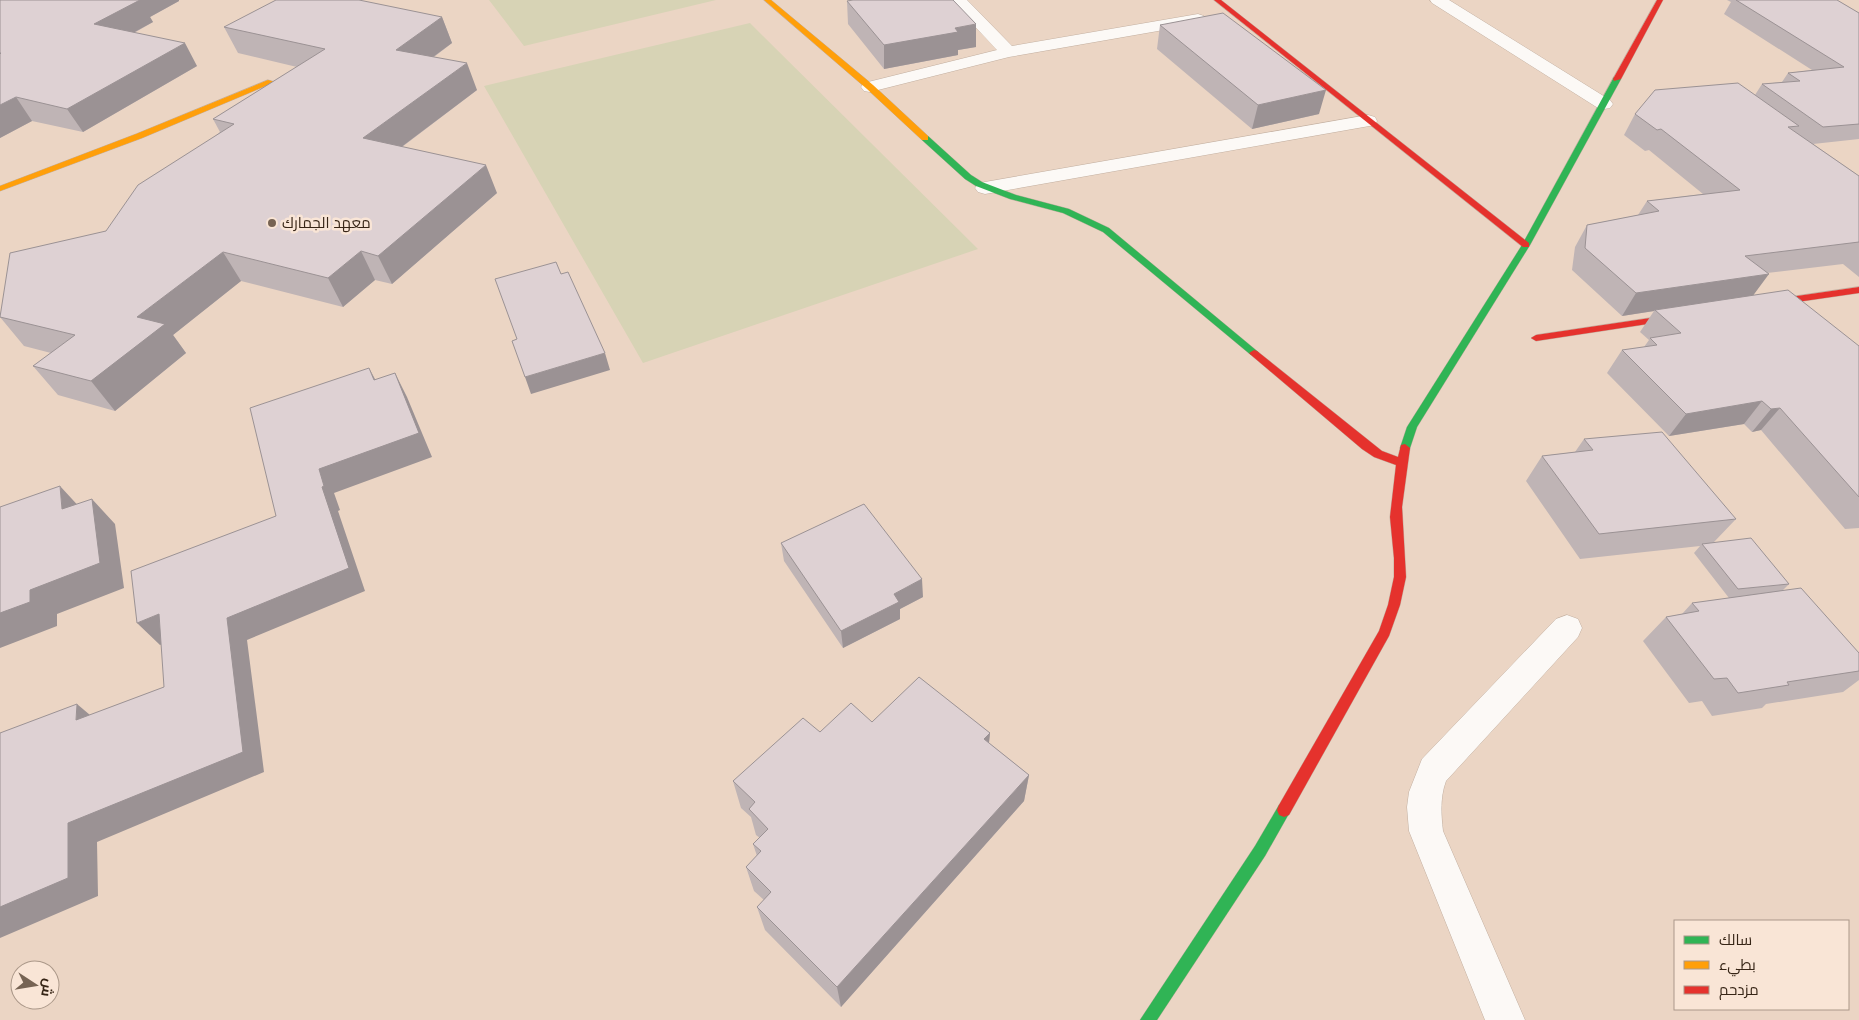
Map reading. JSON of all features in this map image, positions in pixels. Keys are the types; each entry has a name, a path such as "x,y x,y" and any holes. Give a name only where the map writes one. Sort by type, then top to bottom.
{"street":[{"path":"767,0 870,87 968,177 985,188 1009,197 1061,209 1083,217 1106,230 1366,446 1378,454 1401,464"},
{"path":"958,0 1008,52"},
{"path":"1217,0 1526,245"},
{"path":"1438,0 1604,104"},
{"path":"1148,1020 1260,851 1385,632 1394,609 1399,585 1400,559 1396,527 1398,479 1412,427 1422,408 1526,245 1660,0"},
{"path":"870,87 1008,52 1234,13"},
{"path":"0,189 139,136 271,82"},
{"path":"985,188 1368,121"},
{"path":"1751,306 1859,290"},
{"path":"1536,338 1692,314"},
{"path":"1505,1020 1426,831 1422,800 1426,784 1434,770 1567,628"}],"shaded area":[{"path":"489,0 716,0 524,46"},
{"path":"750,23 978,249 643,363 484,86"}],"building":[{"path":"0,0 140,0 94,24 185,43 67,109 16,97 0,105"},
{"path":"276,0 359,0 442,17 396,50 467,63 363,138 486,165 378,256 361,251 328,278 223,252 137,317 165,324 91,381 33,366 75,335 0,317 10,253 106,231 138,185 234,124 213,119 325,49 224,27"},
{"path":"953,0 976,24 955,28 958,32 884,45 847,1"},
{"path":"1736,0 1837,0 1859,13 1859,124 1823,127 1762,84 1800,81 1788,73 1844,67"},
{"path":"1223,13 1326,90 1258,105 1160,25"},
{"path":"1738,83 1799,126 1788,127 1859,176 1859,242 1745,256 1769,274 1636,293 1585,248 1587,225 1659,211 1647,201 1740,190 1661,129 1657,130 1635,114 1655,90"},
{"path":"556,262 561,274 568,272 605,353 525,377 512,341 517,339 495,279"},
{"path":"1788,290 1859,346 1859,497 1780,408 1771,409 1762,401 1686,414 1622,350 1657,345 1650,338 1681,333 1655,310"},
{"path":"369,368 374,380 395,373 419,433 319,469 324,486 322,487 349,568 227,618 243,752 68,823 68,878 0,907 0,733 77,704 76,720 164,687 159,614 137,623 131,571 276,516 250,408"},
{"path":"1662,432 1736,519 1599,534 1542,456 1593,450 1584,439"},
{"path":"60,486 62,509 92,499 100,563 30,590 30,602 0,613 0,507"},
{"path":"864,504 922,579 894,594 899,602 841,631 781,543"},
{"path":"1751,538 1789,584 1738,589 1702,544"},
{"path":"1801,588 1859,653 1859,671 1787,682 1789,685 1738,693 1727,678 1714,679 1666,617 1699,611 1692,603"},
{"path":"919,677 990,733 984,739 1029,775 837,987 757,907 771,892 746,867 761,851 753,844 768,829 749,809 755,802 733,781 803,718 820,732 851,703 872,722"}],"traffic: fast":[{"path":"1405,448 1412,427 1526,245 1617,79"},
{"path":"925,138 968,177 979,184 1013,197 1066,211 1106,230 1254,353"},
{"path":"1148,1020 1260,851 1284,810"}],"traffic: slow":[{"path":"767,0 870,87 925,138"},
{"path":"0,189 139,136 271,82"}],"traffic: jam":[{"path":"1217,0 1526,245"},
{"path":"1617,79 1660,0"},
{"path":"1762,304 1859,290"},
{"path":"1536,338 1684,316"},
{"path":"1254,353 1366,446 1378,454 1401,463"},
{"path":"1284,810 1385,632 1397,596 1400,577 1396,507 1399,477 1405,448"}],"place":[{"name":"معهد الجمارك","path":"272,223"}]}
